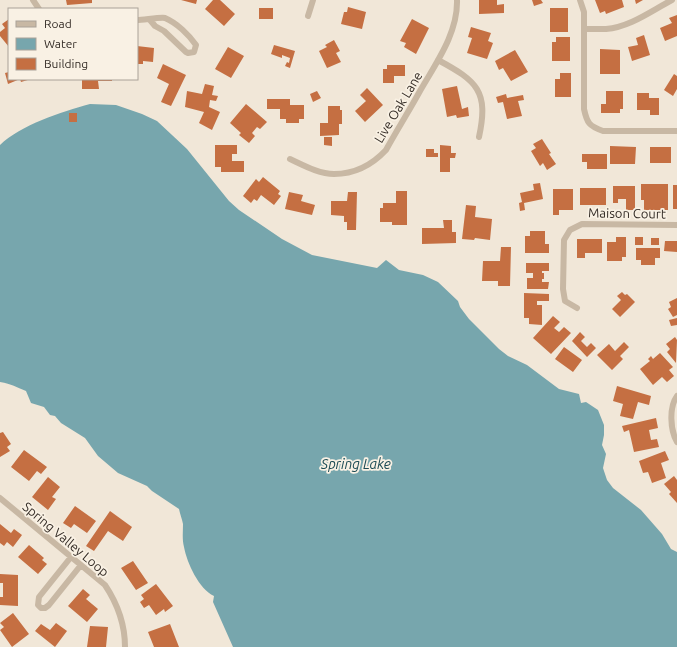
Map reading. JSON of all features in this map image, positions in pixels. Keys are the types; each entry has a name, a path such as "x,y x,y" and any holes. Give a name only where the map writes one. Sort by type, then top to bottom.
{"street":[{"path":"308,16 313,0"},
{"name":"Live Oak Lane","path":"290,159 322,172 333,174 346,173 362,168 376,161 386,150 449,39 455,22 456,0"},
{"path":"580,0 584,12 584,109 586,120 593,127 603,130 677,131"},
{"path":"584,29 607,29 622,26 636,20 668,1"},
{"path":"138,20 165,18 178,26 192,39 196,45 194,52 186,52 150,20"},
{"path":"438,60 457,71 472,83 479,94 483,105 479,137"},
{"name":"Maison Court","path":"577,308 565,301 563,289 564,240 570,230 582,224 677,225"},
{"path":"677,396 674,401 672,422 677,442"},
{"name":"Spring Valley Loop","path":"0,498 105,585 112,595 122,624 125,647"},
{"path":"71,557 39,596 38,605 41,608 45,608 49,605 81,565"}],"water":[{"name":"Spring Lake","path":"90,104 116,105 157,121 187,149 229,201 239,210 282,239 312,255 377,268 386,260 399,270 423,275 438,282 458,301 460,307 469,319 499,349 508,356 527,365 559,389 579,394 581,403 586,402 598,410 604,425 602,445 606,454 603,468 607,480 613,488 641,510 662,534 671,549 677,552 677,647 233,647 213,602 214,596 203,588 191,568 183,544 183,524 179,509 147,486 118,473 98,456 85,438 61,423 55,416 50,415 44,407 31,403 26,391 0,382 0,145 30,125 54,115"}],"building":[{"path":"66,0 92,0 92,3 67,5"},
{"path":"181,0 197,0 196,4"},
{"path":"213,0 220,0 235,14 224,26 205,9"},
{"path":"479,0 497,0 497,5 504,4 504,13 479,14"},
{"path":"532,0 541,0 543,3 534,6"},
{"path":"595,0 622,0 624,7 606,14 605,11 600,13"},
{"path":"635,0 643,0 636,4"},
{"path":"348,7 366,12 362,29 341,24 344,12 347,12"},
{"path":"259,8 273,8 273,19 259,19"},
{"path":"550,8 568,8 568,32 550,32"},
{"path":"677,15 677,36 665,41 660,28 672,23 669,18"},
{"path":"412,19 429,28 416,54 404,47 406,43 400,41"},
{"path":"8,20 8,46 0,36 0,32 5,28 2,24"},
{"path":"471,27 491,33 488,41 493,43 487,59 467,53 472,38 468,37"},
{"path":"644,35 650,55 632,61 628,47 638,45 636,38"},
{"path":"556,37 570,37 570,61 552,61 552,42 556,42"},
{"path":"334,40 340,51 336,53 341,62 327,68 319,51 327,47 325,45"},
{"path":"274,45 295,51 290,68 285,66 287,62 289,63 290,58 282,55 282,58 271,54"},
{"path":"138,46 154,48 153,62 143,61 143,64 138,64"},
{"path":"228,47 244,56 231,78 215,69"},
{"path":"600,49 620,50 620,74 600,74"},
{"path":"515,50 528,72 511,81 503,68 499,70 495,61"},
{"path":"163,64 186,75 171,106 161,102 169,84 157,78"},
{"path":"387,65 405,65 405,76 394,76 394,83 383,83 383,69 387,69"},
{"path":"8,72 8,80 18,80 8,84 5,73"},
{"path":"560,73 571,73 571,97 555,97 555,79 560,79"},
{"path":"674,74 677,76 677,89 673,96 664,90"},
{"path":"82,80 112,80 98,81 99,89 82,89"},
{"path":"205,84 214,86 212,95 218,96 216,101 210,100 209,107 220,112 212,130 199,123 204,112 185,107 187,91 202,94"},
{"path":"457,86 462,109 468,107 469,116 457,118 456,115 447,117 442,89"},
{"path":"367,88 383,105 365,122 355,111 366,101 360,95"},
{"path":"317,91 321,98 313,102 310,94"},
{"path":"606,91 623,91 623,109 620,109 620,113 601,113 601,104 606,104"},
{"path":"637,93 649,93 649,98 659,98 659,115 650,115 650,110 637,110"},
{"path":"506,94 507,98 523,95 524,100 518,101 522,116 507,119 503,102 498,103 496,97"},
{"path":"267,99 290,99 290,105 304,105 304,119 299,119 299,123 286,123 286,119 280,119 280,109 267,109"},
{"path":"246,104 267,122 260,129 257,127 252,133 255,136 249,143 239,135 241,133 230,123"},
{"path":"328,106 340,106 340,110 342,110 342,124 339,124 339,135 320,136 320,123 328,123"},
{"path":"69,113 77,113 77,122 69,122"},
{"path":"324,137 332,137 332,146 324,145"},
{"path":"542,139 551,153 549,154 556,164 547,170 543,163 540,166 531,151 536,148 533,144"},
{"path":"215,145 237,145 237,154 232,154 232,161 244,161 244,172 221,172 221,167 215,167"},
{"path":"440,145 451,146 451,153 456,153 455,158 450,158 450,172 440,172"},
{"path":"610,146 636,147 635,164 610,164"},
{"path":"650,147 671,147 671,163 650,163"},
{"path":"426,149 434,149 434,153 438,153 438,157 426,157"},
{"path":"582,154 607,154 607,169 587,169 587,162 582,162"},
{"path":"263,177 280,191 278,194 281,196 274,205 261,195 257,201 254,199 251,203 243,196 256,179 259,182"},
{"path":"540,183 543,199 524,203 525,210 520,211 519,203 522,202 520,193 534,190 533,184"},
{"path":"641,184 668,184 668,210 644,210 644,200 641,200"},
{"path":"673,185 677,185 677,209 673,209"},
{"path":"613,186 635,186 635,210 626,210 626,199 618,199 618,203 613,203"},
{"path":"580,188 606,188 606,205 580,205"},
{"path":"553,189 573,189 573,210 559,210 559,215 553,215"},
{"path":"396,191 407,191 407,225 392,225 392,222 380,222 380,208 383,208 383,203 396,203"},
{"path":"289,192 303,195 301,201 315,205 312,215 285,209"},
{"path":"348,192 357,192 356,230 347,230 347,222 344,222 344,216 331,215 331,201 347,201"},
{"path":"466,205 476,206 475,217 492,219 490,240 475,238 474,240 462,239"},
{"path":"443,220 452,220 452,232 456,232 456,243 422,244 422,228 444,228"},
{"path":"530,231 545,231 545,244 549,244 549,253 525,253 525,236 530,236"},
{"path":"616,237 626,237 626,257 622,257 622,261 607,261 607,242 616,242"},
{"path":"635,237 643,237 643,245 635,245"},
{"path":"651,238 659,238 659,245 651,245"},
{"path":"577,239 602,239 602,253 585,253 585,258 577,258"},
{"path":"665,241 677,241 677,252 664,251"},
{"path":"501,247 511,247 510,286 498,286 498,281 482,281 483,261 500,261"},
{"path":"636,248 660,248 660,258 655,258 655,265 641,265 641,260 636,260"},
{"path":"526,263 549,263 549,271 542,271 542,273 544,273 544,279 542,279 542,282 549,282 548,289 527,289 527,278 533,278 533,273 526,273"},
{"path":"622,292 625,295 627,294 635,302 620,317 612,309 621,300 617,296"},
{"path":"524,293 549,294 549,301 537,301 537,305 542,305 542,325 529,324 529,318 524,318"},
{"path":"677,298 677,315 673,317 668,309 671,307 669,302"},
{"path":"553,316 560,322 554,328 559,332 564,327 571,333 551,354 533,338"},
{"path":"677,318 677,325 671,326 669,320"},
{"path":"580,332 585,337 581,341 587,347 591,343 596,348 587,357 572,341"},
{"path":"675,337 677,340 676,363 667,352 670,349 666,344"},
{"path":"624,342 629,347 620,356 623,359 612,370 597,355 609,344 615,351"},
{"path":"564,347 582,360 573,372 555,359"},
{"path":"660,353 673,367 669,370 674,376 667,382 662,377 653,385 640,369 650,361 648,359 651,356 653,359"},
{"path":"617,386 651,396 649,405 638,402 633,419 620,416 623,404 613,401"},
{"path":"656,418 658,428 649,430 651,440 657,439 659,447 634,452 629,430 624,432 622,426"},
{"path":"3,432 11,444 7,447 10,451 0,457 0,433"},
{"path":"24,450 47,467 41,474 37,471 29,481 11,467"},
{"path":"665,451 669,460 661,463 666,478 652,483 648,472 643,473 639,461"},
{"path":"674,476 677,480 677,503 669,494 671,492 664,484"},
{"path":"48,477 60,487 52,497 56,499 48,510 32,497"},
{"path":"75,506 96,521 87,533 74,524 71,528 63,523"},
{"path":"110,511 132,527 123,541 108,531 94,551 86,546"},
{"path":"0,524 11,533 14,529 22,535 13,547 7,542 4,546 0,543"},
{"path":"29,545 44,558 42,560 47,564 38,574 18,557"},
{"path":"133,561 148,583 136,590 121,568"},
{"path":"0,574 18,575 18,606 0,605 0,597 3,597 3,583 0,583"},
{"path":"156,584 173,606 165,612 164,609 156,615 149,605 144,608 140,602 144,599 141,595"},
{"path":"83,589 90,595 86,599 98,609 87,622 68,606"},
{"path":"13,613 29,634 12,647 0,630 4,627 0,623"},
{"path":"56,623 67,631 55,647 35,631 41,624 50,630"},
{"path":"170,624 179,647 154,647 148,632"},
{"path":"90,626 108,627 106,647 87,647"}]}
